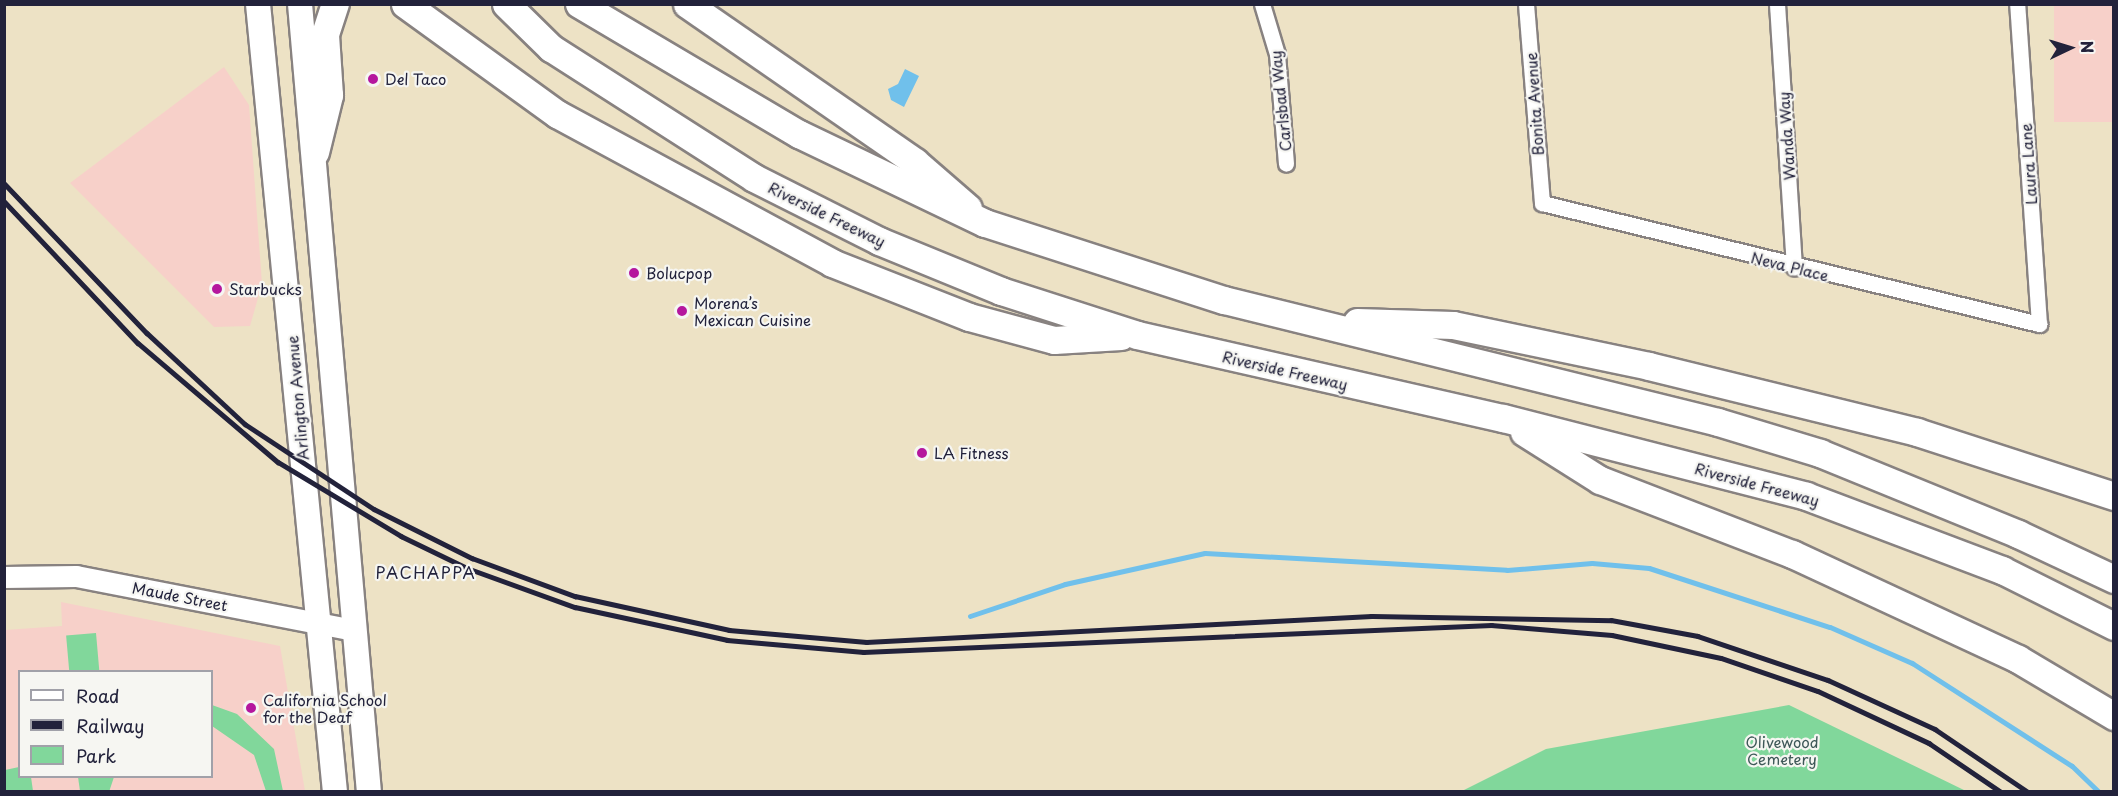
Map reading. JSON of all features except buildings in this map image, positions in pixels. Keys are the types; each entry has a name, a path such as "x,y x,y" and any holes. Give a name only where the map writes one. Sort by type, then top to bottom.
{"highway":[{"path":"315,152 329,95 324,34 335,4"},
{"path":"405,4 557,114 832,263 969,317 1054,340 1137,336"},
{"name":"Riverside Freeway","path":"506,4 551,48 754,178 930,262 1137,336 1503,418 1806,496 2002,570 2114,626"},
{"path":"579,4 799,134 985,223 1305,321 1718,422 1820,453 2018,534 2114,579"},
{"path":"687,4 915,162 985,223"},
{"path":"1305,321 1453,325 1637,364 1917,432 2114,496"},
{"path":"1503,418 1600,480 1876,593 2018,659 2114,716"}],"main road":[{"name":"Arlington Avenue","path":"258,4 316,623 335,792"},
{"path":"300,4 315,152 369,792"}],"street":[{"name":"Carlsbad Way","path":"1262,4 1277,54 1286,164"},
{"name":"Bonita Avenue","path":"1526,4 1542,202"},
{"name":"Wanda Way","path":"1777,4 1794,267"},
{"name":"Laura Lane","path":"2017,4 2039,324"},
{"name":"Neva Place","path":"1542,202 1794,267 2039,324"},
{"name":"Maude Street","path":"4,577 76,576 355,630"}],"shaded area":[{"path":"2054,5 2113,5 2113,122 2054,122"},
{"path":"224,67 249,105 262,284 250,326 214,327 70,183"},
{"name":"California School for the Deaf","path":"61,602 280,646 305,791 5,792 5,630 62,626"}],"green space":[{"path":"96,633 99,670 69,670 66,636"},
{"path":"213,705 237,714 274,749 283,791 266,791 254,755 213,727"},
{"name":"Olivewood Cemetery","path":"1789,705 1966,791 1462,791 1546,749"},
{"path":"18,767 18,778 31,778 33,791 5,791 5,770"},
{"path":"78,778 114,778 109,792 80,791"}],"water":[{"path":"905,69 919,76 904,107 891,100 888,89 898,84"}],"waterway":[{"path":"970,616 1065,584 1205,553 1507,570 1592,563 1649,568 1830,627 1912,663 2072,766 2099,792"}],"railway":[{"path":"4,183 147,333 245,424 374,509 472,558 575,596 729,630 866,642 1371,616 1611,620 1698,636 1828,680 1935,729 2028,792"},
{"path":"4,201 138,343 278,462 401,536 467,568 575,607 727,640 863,652 1491,625 1612,635 1721,658 1818,691 1929,743 2001,792"}],"place":[{"name":"Del Taco","path":"373,79"},
{"name":"Bolucpop","path":"634,273"},
{"name":"Starbucks","path":"217,289"},
{"name":"Morena’s Mexican Cuisine","path":"682,311"},
{"name":"LA Fitness","path":"922,453"},
{"name":"California School for the Deaf","path":"251,708"}],"district":[{"name":"PACHAPPA","path":"426,572"}]}
